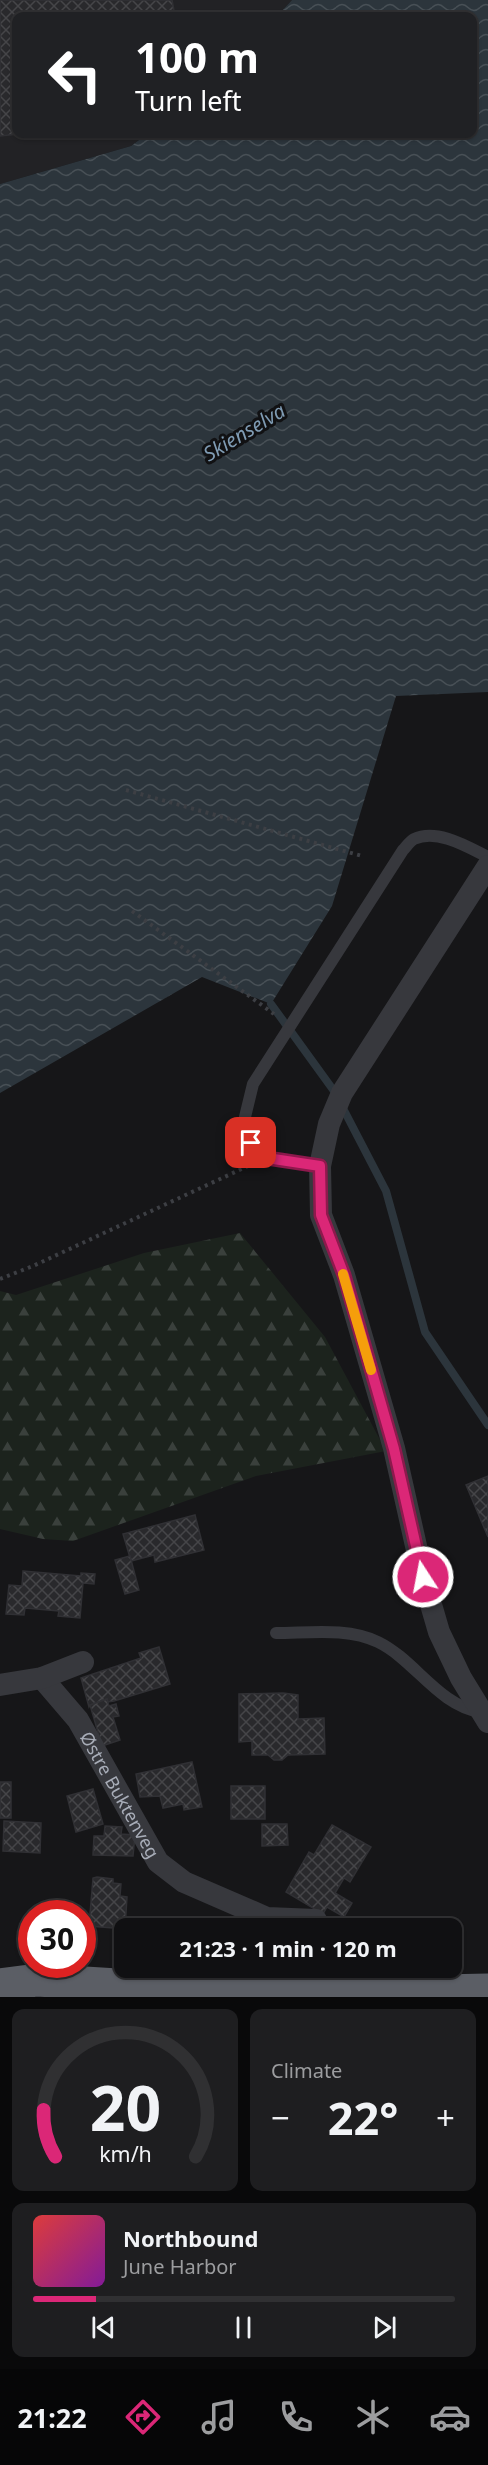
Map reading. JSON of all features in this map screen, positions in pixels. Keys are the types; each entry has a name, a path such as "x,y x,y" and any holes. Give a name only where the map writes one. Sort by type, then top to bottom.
{"highway":[{"path":"0,1970 37,1980"},
{"path":"0,1985 37,1980 213,1991 488,1990"}],"street":[{"path":"484,1717 439,1632 423,1577 394,1449 344,1275 321,1215 320,1166 329,1124 342,1093 488,866"},
{"path":"0,1685 42,1678 83,1662"},
{"name":"Østre Buktenveg","path":"42,1678 78,1720 158,1862 174,1876 267,1918"}],"lane":[{"path":"320,1166 267,1158 251,1143 245,1117 253,1084 404,850 414,839 438,836 454,840 488,857"},
{"path":"276,1633 339,1633 375,1641 387,1647 424,1679 465,1709 484,1717"}],"path":[{"path":"126,790 362,856"},
{"path":"132,911 274,1015"},
{"path":"0,1279 33,1266 207,1183 267,1158"}],"shaded area":[{"path":"0,0 292,0 281,12 12,12 12,138 142,138 131,146 0,184"}],"green space":[{"path":"240,1233 325,1337 386,1451 256,1476 73,1541 43,1539 0,1529 0,1291 16,1295 144,1253"}],"water":[{"name":"Skienselva","path":"292,0 488,0 488,692 396,696 332,906 271,1004 202,977 0,1093 0,184 131,146 142,138 477,138 477,12 281,12"}],"building":[{"path":"0,0 172,0 174,12 12,12 12,135 0,136"},
{"path":"488,1476 488,1537 466,1485"},
{"path":"195,1515 204,1550 155,1562 154,1555 131,1561 123,1534"},
{"path":"130,1556 139,1590 125,1594 115,1560"},
{"path":"23,1571 81,1576 81,1573 95,1574 94,1584 83,1583 80,1618 58,1616 59,1611 25,1608 24,1615 6,1614 9,1585 22,1586"},
{"path":"159,1647 170,1684 114,1701 108,1702 107,1699 89,1707 81,1678 141,1658 139,1653"},
{"path":"239,1694 298,1695 298,1719 324,1718 325,1754 288,1755 282,1760 274,1760 268,1755 252,1755 252,1741 239,1742"},
{"path":"107,1699 109,1706 116,1704 119,1716 113,1717 120,1740 102,1746 90,1705"},
{"path":"192,1762 202,1807 184,1810 183,1804 163,1808 160,1796 140,1797 136,1774"},
{"path":"0,1782 11,1782 11,1818 0,1818"},
{"path":"231,1786 265,1786 265,1819 231,1819"},
{"path":"93,1789 103,1824 76,1832 67,1796"},
{"path":"4,1821 41,1823 40,1853 3,1851"},
{"path":"262,1824 287,1824 288,1845 262,1846"},
{"path":"332,1825 371,1847 350,1882 344,1878 335,1893 352,1903 344,1917 327,1907 323,1914 286,1892 309,1852 314,1855"},
{"path":"105,1826 122,1827 121,1834 135,1835 133,1856 93,1855 94,1836 104,1836"},
{"path":"93,1878 113,1879 113,1883 121,1884 120,1896 127,1897 126,1918 114,1918 114,1928 96,1927 96,1900 91,1900"}],"waterway":[{"path":"271,1004 334,1091 386,1191 425,1332 488,1425"}],"slow traffic":[{"path":"343,1274 371,1370"}],"route":[{"path":"251,1143 267,1158 320,1166 321,1215 344,1275 394,1449 423,1577"}]}
